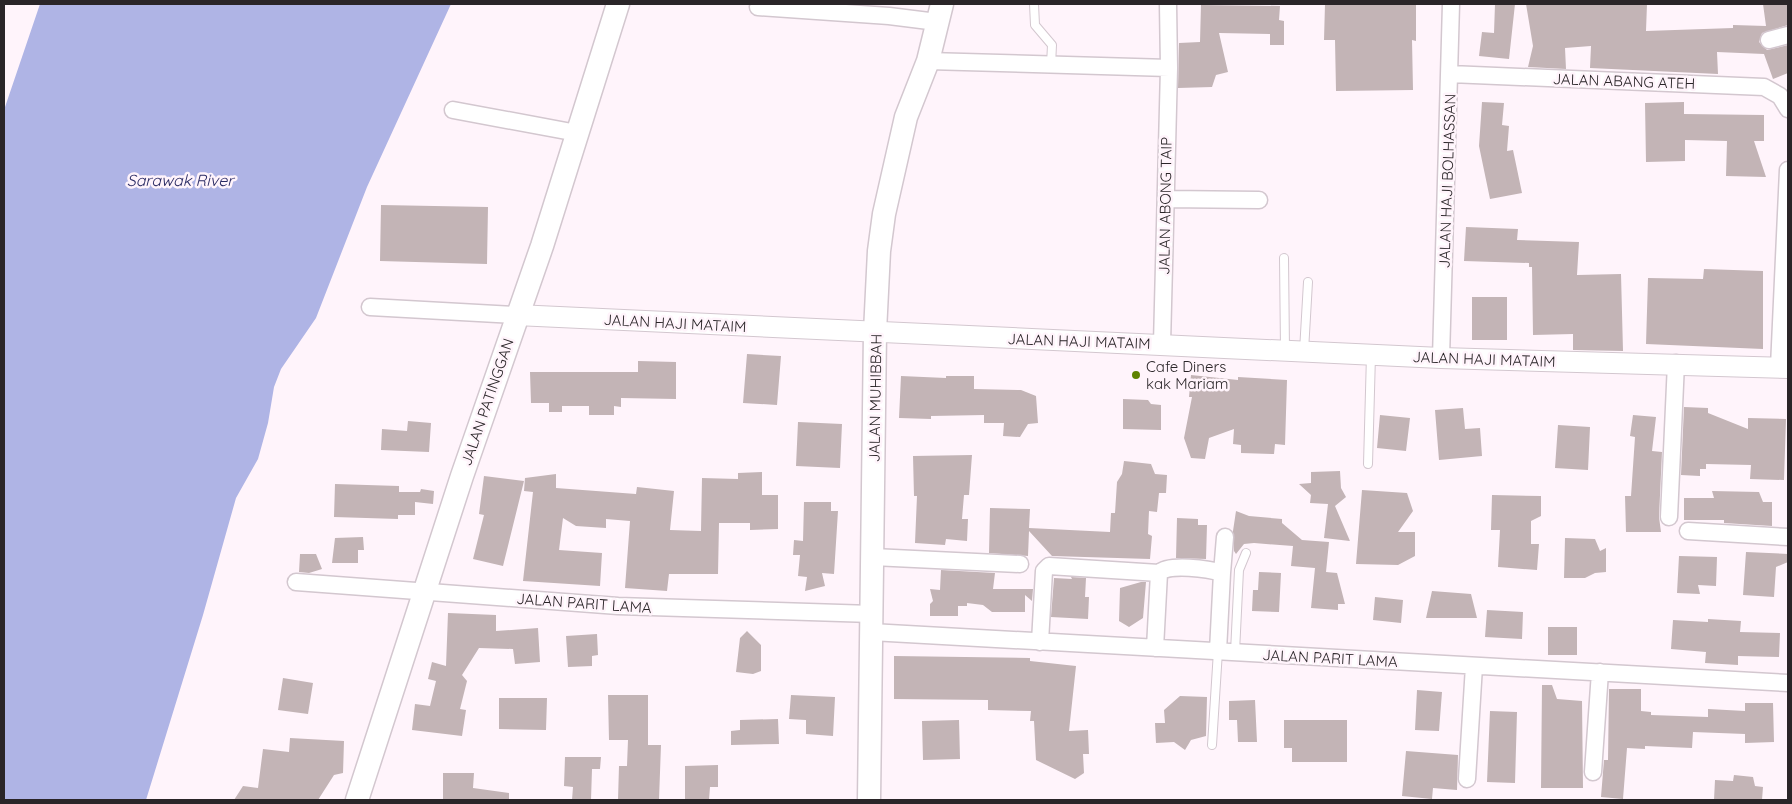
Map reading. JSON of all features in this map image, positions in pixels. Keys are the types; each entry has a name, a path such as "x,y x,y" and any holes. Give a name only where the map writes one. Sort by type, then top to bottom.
{"main road":[{"name":"JALAN PATINGGAN","path":"357,800 516,315 542,246 618,4"},
{"name":"JALAN MUHIBBAH","path":"869,800 875,332 879,251 884,214 906,117 928,61 939,13"}],"street":[{"name":"JALAN ABONG TAIP","path":"1162,344 1169,68 1168,4"},
{"name":"JALAN HAJI BOLHASSAN","path":"1441,358 1451,4"},
{"path":"758,7 889,16 939,13"},
{"path":"1769,40 1788,35"},
{"path":"928,61 1169,68"},
{"name":"JALAN ABANG ATEH","path":"1450,74 1764,87 1780,96 1788,109"},
{"path":"453,110 578,133"},
{"path":"1784,368 1788,170"},
{"path":"1166,199 1259,200"},
{"name":"JALAN HAJI MATAIM","path":"370,307 1083,343 1162,344 1441,358 1676,363 1784,368"},
{"path":"1669,517 1676,363"},
{"path":"1688,531 1788,537"},
{"path":"1218,651 1225,537"},
{"path":"873,557 1020,564"},
{"path":"1040,642 1044,571 1049,566 1159,573"},
{"path":"1155,648 1159,573 1163,569 1170,568 1211,569 1222,573"},
{"name":"JALAN PARIT LAMA","path":"296,582 871,623 1040,642 1788,683"},
{"path":"1467,779 1474,666"},
{"path":"1594,772 1600,672"}],"lane":[{"path":"1034,4 1035,25 1052,45 1051,65"},
{"path":"1284,258 1294,351"},
{"path":"1294,351 1308,282"},
{"path":"1368,464 1371,355"},
{"path":"1235,652 1239,570 1246,554"},
{"path":"1212,745 1218,651"}],"water":[{"name":"Sarawak River","path":"40,4 451,4 367,187 316,318 281,369 274,387 268,423 258,459 236,498 203,615 146,800 4,800 4,110"}],"building":[{"path":"1325,4 1416,4 1416,41 1412,40 1413,90 1336,91 1335,40 1324,40"},
{"path":"1495,4 1515,4 1509,59 1479,56 1482,32 1494,33"},
{"path":"1526,4 1647,4 1646,31 1733,28 1733,25 1766,26 1763,4 1788,4 1788,25 1762,33 1759,42 1767,50 1788,45 1788,73 1773,79 1764,54 1717,52 1718,74 1590,68 1591,46 1565,48 1566,69 1528,67 1533,46"},
{"path":"1201,5 1280,6 1279,20 1284,21 1284,45 1270,45 1270,34 1219,33 1228,72 1216,75 1212,87 1178,88 1179,43 1200,42"},
{"path":"1482,102 1504,103 1502,125 1509,126 1507,151 1513,150 1522,193 1490,199 1479,146"},
{"path":"1684,102 1684,114 1764,115 1764,141 1754,141 1766,177 1726,176 1727,141 1685,140 1685,161 1646,162 1645,103"},
{"path":"381,205 488,207 487,264 380,261"},
{"path":"1466,227 1518,229 1517,240 1579,242 1577,275 1621,274 1623,351 1573,350 1573,334 1533,335 1532,267 1529,267 1529,263 1464,261"},
{"path":"1704,269 1763,271 1763,349 1646,344 1648,278 1703,279"},
{"path":"1472,297 1507,297 1507,340 1472,340"},
{"path":"747,354 781,356 777,405 743,403"},
{"path":"638,361 676,362 676,399 621,398 621,407 614,406 614,415 589,415 589,406 562,406 562,412 549,412 549,403 531,403 530,372 638,372"},
{"path":"1191,375 1238,380 1238,377 1287,380 1285,445 1275,444 1274,454 1241,453 1241,445 1233,444 1234,429 1209,438 1205,459 1191,458 1184,438 1192,397 1189,397"},
{"path":"901,376 946,378 946,376 974,376 974,389 1021,390 1036,396 1038,423 1028,424 1020,437 1003,436 1004,423 984,423 984,415 931,416 931,419 899,418"},
{"path":"1123,399 1148,400 1151,404 1161,405 1161,430 1123,429"},
{"path":"1684,407 1708,408 1708,413 1748,429 1748,418 1786,419 1784,480 1750,479 1751,465 1706,464 1706,469 1700,469 1700,476 1681,475"},
{"path":"1463,408 1465,429 1480,428 1482,456 1439,460 1435,410"},
{"path":"1380,415 1410,418 1406,451 1377,448"},
{"path":"1633,415 1656,417 1652,451 1662,452 1659,517 1661,532 1626,532 1625,496 1631,496 1635,437 1630,436"},
{"path":"408,421 431,423 429,452 381,450 382,429 407,431"},
{"path":"798,422 842,424 840,468 796,466"},
{"path":"1558,425 1590,427 1588,470 1555,468"},
{"path":"972,455 969,495 964,495 962,519 968,519 967,541 946,539 945,545 915,543 917,496 914,496 913,456"},
{"path":"1124,461 1151,464 1155,474 1167,475 1166,493 1159,493 1157,512 1149,511 1148,534 1152,536 1150,559 1052,556 1029,531 1028,556 989,553 990,508 1030,509 1029,528 1110,532 1111,513 1115,513 1117,482 1122,474"},
{"path":"1340,471 1341,488 1346,497 1335,506 1350,541 1324,538 1328,504 1310,503 1311,495 1299,484 1311,483 1311,472"},
{"path":"762,472 762,495 778,495 778,529 750,530 750,523 719,523 718,574 669,574 667,591 625,588 630,521 606,519 606,528 576,526 563,518 559,550 602,553 600,586 523,581 533,492 524,491 525,478 556,474 556,488 636,494 637,487 674,491 670,530 701,531 702,478 738,479 738,473"},
{"path":"484,476 524,481 503,566 473,559 484,515 479,514"},
{"path":"335,484 399,486 399,492 420,492 421,489 434,491 433,504 415,502 415,515 398,515 398,519 334,517"},
{"path":"1362,490 1407,493 1413,511 1398,532 1415,532 1415,556 1398,565 1356,564"},
{"path":"1712,491 1759,492 1763,502 1772,502 1772,526 1724,523 1724,520 1684,520 1684,498 1714,498"},
{"path":"1492,495 1541,496 1541,516 1531,521 1531,544 1539,544 1537,570 1498,567 1500,530 1491,530"},
{"path":"804,502 831,502 831,511 838,511 834,574 822,573 825,586 805,591 807,577 798,576 800,555 793,555 794,540 803,541"},
{"path":"1236,511 1249,516 1282,519 1282,523 1302,540 1329,542 1326,572 1337,573 1345,604 1338,604 1338,610 1311,608 1315,568 1291,566 1293,546 1244,544 1236,554 1234,551 1233,531"},
{"path":"1177,518 1198,519 1198,525 1207,525 1206,559 1176,558"},
{"path":"363,537 364,550 358,550 358,563 332,563 335,538"},
{"path":"1565,538 1595,539 1600,551 1606,548 1606,572 1595,573 1585,578 1564,578"},
{"path":"1746,552 1788,554 1788,562 1776,567 1774,597 1743,595"},
{"path":"300,554 316,554 322,569 309,573 299,572"},
{"path":"1679,556 1717,557 1716,586 1698,585 1700,594 1677,593"},
{"path":"941,570 995,573 993,589 1033,589 1032,601 1025,595 1025,612 992,612 983,605 967,603 967,606 958,606 958,616 930,616 930,604 933,601 930,589 940,590"},
{"path":"1259,572 1281,573 1279,612 1252,611 1253,590 1258,590"},
{"path":"1071,577 1086,578 1085,597 1089,597 1088,619 1051,617 1054,578 1072,579"},
{"path":"1146,582 1143,618 1129,627 1119,621 1120,588"},
{"path":"1432,591 1471,594 1477,618 1426,618"},
{"path":"1375,597 1403,600 1401,623 1373,620"},
{"path":"1487,610 1523,612 1522,639 1485,637"},
{"path":"448,613 496,615 496,631 538,628 540,662 515,664 513,649 479,648 462,675 467,681 460,709 466,710 462,736 412,730 415,704 430,706 436,681 428,679 432,662 446,666"},
{"path":"1708,619 1741,621 1740,632 1780,633 1779,657 1738,656 1738,665 1705,663 1706,652 1671,649 1673,620 1708,622"},
{"path":"1548,627 1577,627 1577,655 1548,655"},
{"path":"747,631 761,645 761,671 753,674 736,672 740,638"},
{"path":"597,634 598,655 592,656 592,666 568,667 566,636"},
{"path":"894,656 1030,658 1030,661 1076,666 1069,731 1088,730 1089,754 1083,754 1084,773 1075,779 1036,760 1034,721 1030,721 1031,711 988,710 988,700 894,699"},
{"path":"283,678 313,683 308,714 278,710"},
{"path":"1542,685 1552,685 1557,699 1582,701 1583,788 1541,788"},
{"path":"1609,689 1641,689 1641,711 1651,712 1651,715 1708,717 1708,709 1745,711 1745,703 1773,703 1774,742 1745,743 1745,734 1693,732 1692,748 1645,746 1645,749 1627,748 1623,799 1601,797 1604,760 1608,760"},
{"path":"1417,690 1442,692 1439,731 1415,730"},
{"path":"608,695 648,695 648,745 661,745 659,800 618,800 619,766 627,766 628,740 609,740"},
{"path":"791,695 835,697 833,736 806,734 806,720 789,719"},
{"path":"1180,696 1207,697 1206,736 1191,740 1185,750 1174,742 1156,743 1155,723 1165,723 1164,710"},
{"path":"499,698 547,698 546,730 499,729"},
{"path":"1255,700 1257,742 1238,742 1237,720 1229,720 1229,701"},
{"path":"1490,711 1517,712 1515,783 1487,782"},
{"path":"778,719 779,744 731,745 731,731 740,730 740,720"},
{"path":"959,720 960,759 923,760 922,721"},
{"path":"1284,720 1347,720 1347,762 1292,762 1292,748 1284,748"},
{"path":"290,738 344,741 343,773 334,775 318,800 234,800 243,786 258,788 263,749 289,752"},
{"path":"1406,751 1458,755 1457,790 1433,788 1432,799 1402,796"},
{"path":"565,757 601,757 600,769 592,769 591,800 572,800 573,787 564,786"},
{"path":"718,765 718,787 710,787 709,800 685,800 685,766"},
{"path":"443,773 474,773 473,788 509,793 509,800 443,800"},
{"path":"1734,775 1753,777 1755,786 1763,787 1762,800 1714,800 1715,780 1733,781"}],"place":[{"name":"Cafe Diners kak Mariam","path":"1136,375"}]}
